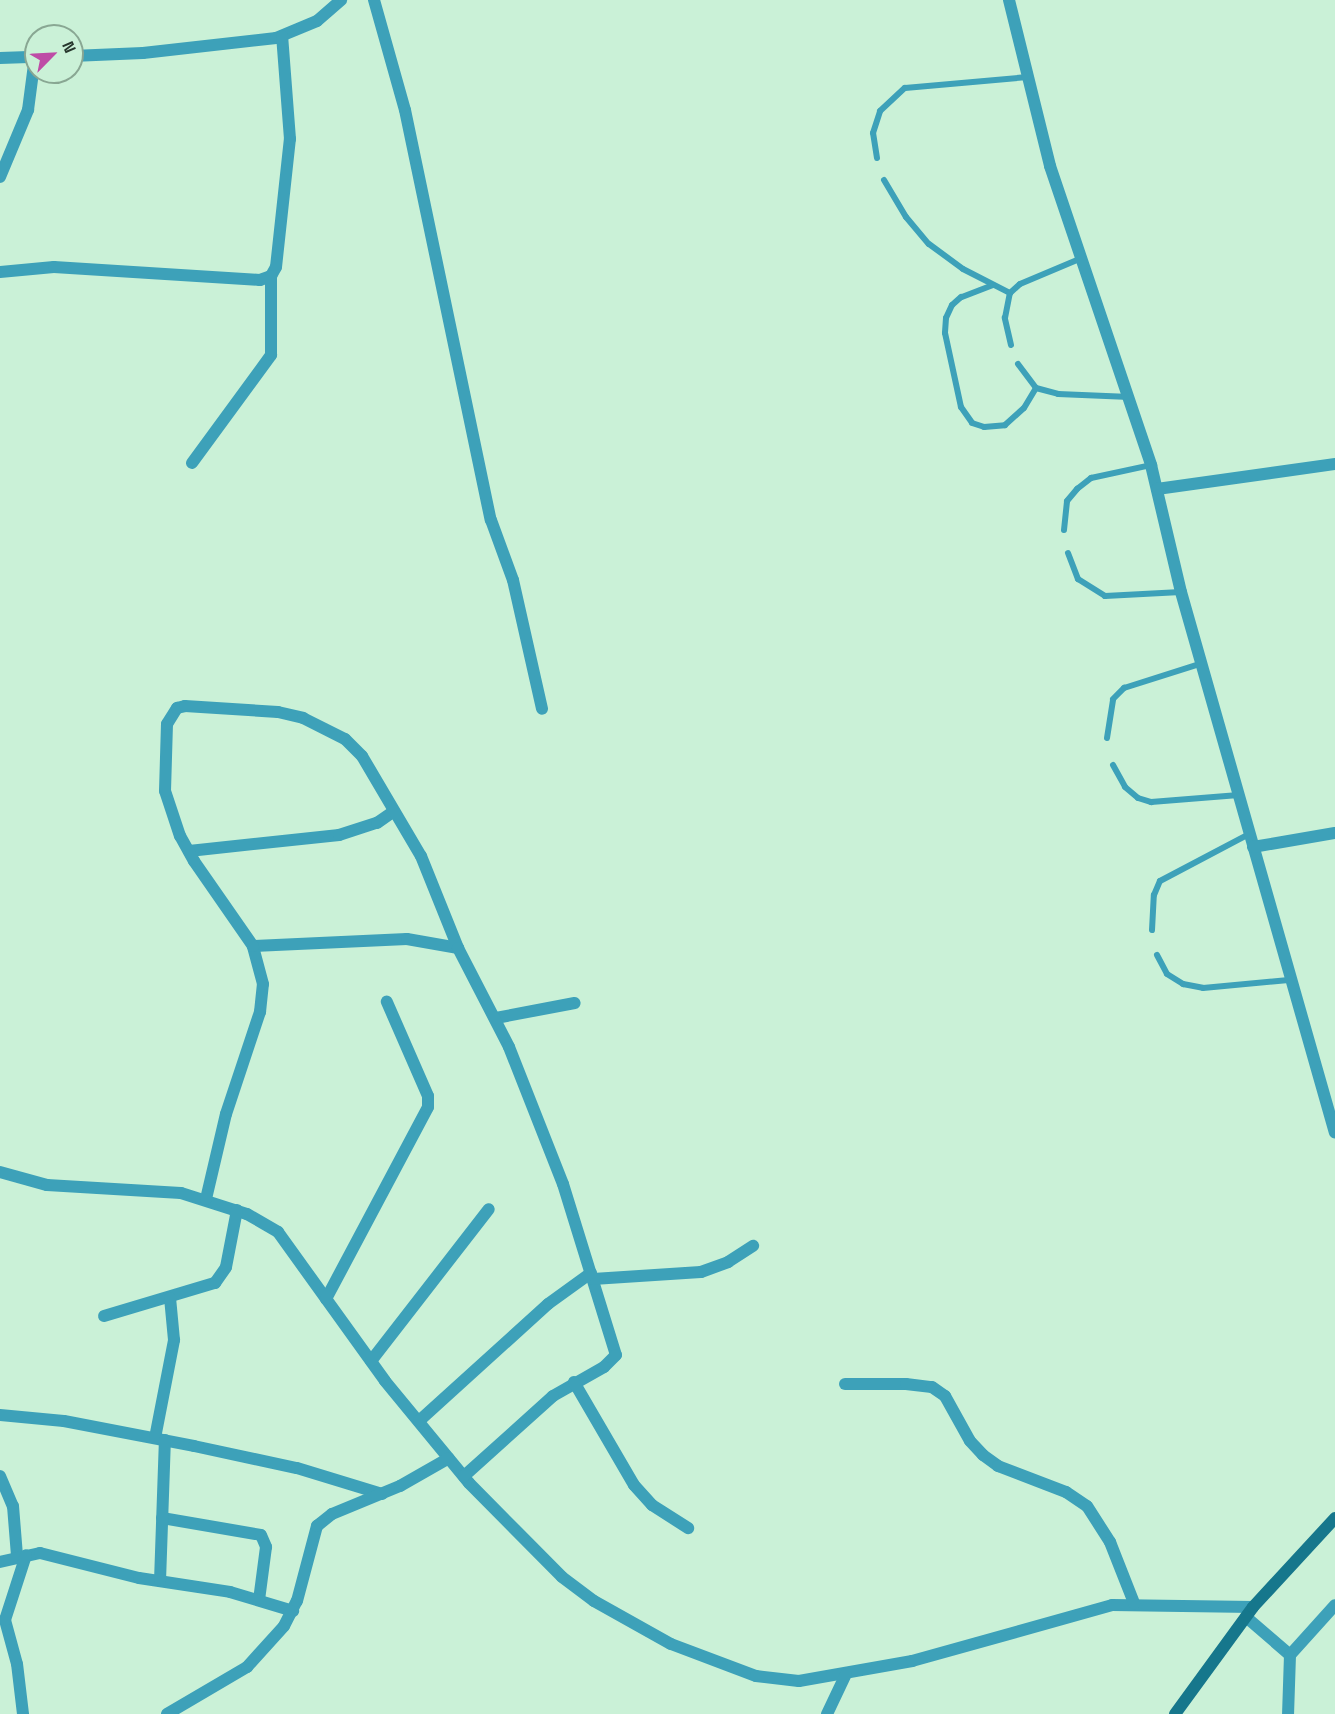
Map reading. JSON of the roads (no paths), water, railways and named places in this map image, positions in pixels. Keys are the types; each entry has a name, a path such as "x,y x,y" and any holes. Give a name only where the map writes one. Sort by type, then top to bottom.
{"street":[{"path":"84,55 143,53 282,36 317,21 341,0"},
{"path":"374,0 405,110 491,520 513,580 542,709"},
{"path":"1009,0 1050,166 1151,465 1181,592 1203,663 1289,980 1335,1133"},
{"path":"192,463 271,355 271,276 276,267 290,139 282,36"},
{"path":"0,58 24,57"},
{"path":"0,177 28,110 31,84"},
{"path":"0,273 54,267 260,280 271,276"},
{"path":"1157,489 1335,464"},
{"path":"206,1199 226,1114 260,1012 263,984 254,946 189,851 165,791 167,724 177,708 278,712 303,718 345,739 362,756 421,856 458,948 496,1018 563,1184 616,1355 604,1367 574,1382 518,1425 464,1476"},
{"path":"189,851 339,835 377,823 393,812"},
{"path":"1253,847 1335,832"},
{"path":"254,946 406,939 458,948"},
{"path":"326,1299 428,1107 428,1096 387,1002"},
{"path":"496,1018 575,1002"},
{"path":"0,1172 47,1185 181,1193 237,1210 278,1232 371,1361 464,1476 562,1577 594,1601 671,1644 776,1681 846,1674 961,1648 1078,1612 1134,1603 1249,1612 1290,1655"},
{"path":"371,1361 489,1209"},
{"path":"104,1316 207,1288 221,1276 230,1253 237,1210"},
{"path":"419,1421 548,1304 592,1276 701,1272 728,1262 753,1246"},
{"path":"160,1581 162,1518 160,1439 174,1340 170,1298"},
{"path":"574,1382 634,1485 652,1505 688,1528"},
{"path":"845,1384 906,1383 932,1387 945,1396 970,1441 998,1466 1066,1492 1087,1506 1110,1542 1134,1603"},
{"path":"0,1415 64,1421 160,1439 297,1468 382,1494"},
{"path":"167,1714 248,1667 293,1611 317,1526 332,1514 382,1494 449,1458"},
{"path":"0,1476 13,1506 21,1556 5,1620 17,1664 22,1714"},
{"path":"162,1518 261,1535 266,1547 259,1600"},
{"path":"1175,1714 1249,1612 1335,1518"},
{"path":"0,1562 40,1553 160,1581 230,1592 293,1611"},
{"path":"1288,1714 1290,1655 1335,1605"},
{"path":"827,1714 846,1674"}],"lane":[{"path":"877,158 873,133 880,111 905,88 1028,77"},
{"path":"884,180 906,217 929,244 993,285 1010,293"},
{"path":"1011,345 1005,318 1010,293 1020,284 1082,258"},
{"path":"993,285 962,297 952,305 946,318 945,333 961,407 972,423 984,427 1005,425 1024,408 1036,388"},
{"path":"1018,364 1036,388 1058,394 1130,398"},
{"path":"1064,530 1067,501 1091,478 1151,465"},
{"path":"1068,553 1078,579 1092,591 1105,596 1181,592"},
{"path":"1107,738 1113,699 1124,688 1203,663"},
{"path":"1113,765 1125,787 1138,798 1151,802 1239,795"},
{"path":"1152,930 1154,896 1160,881 1249,834"},
{"path":"1157,955 1167,974 1183,984 1203,988 1289,980"}]}
